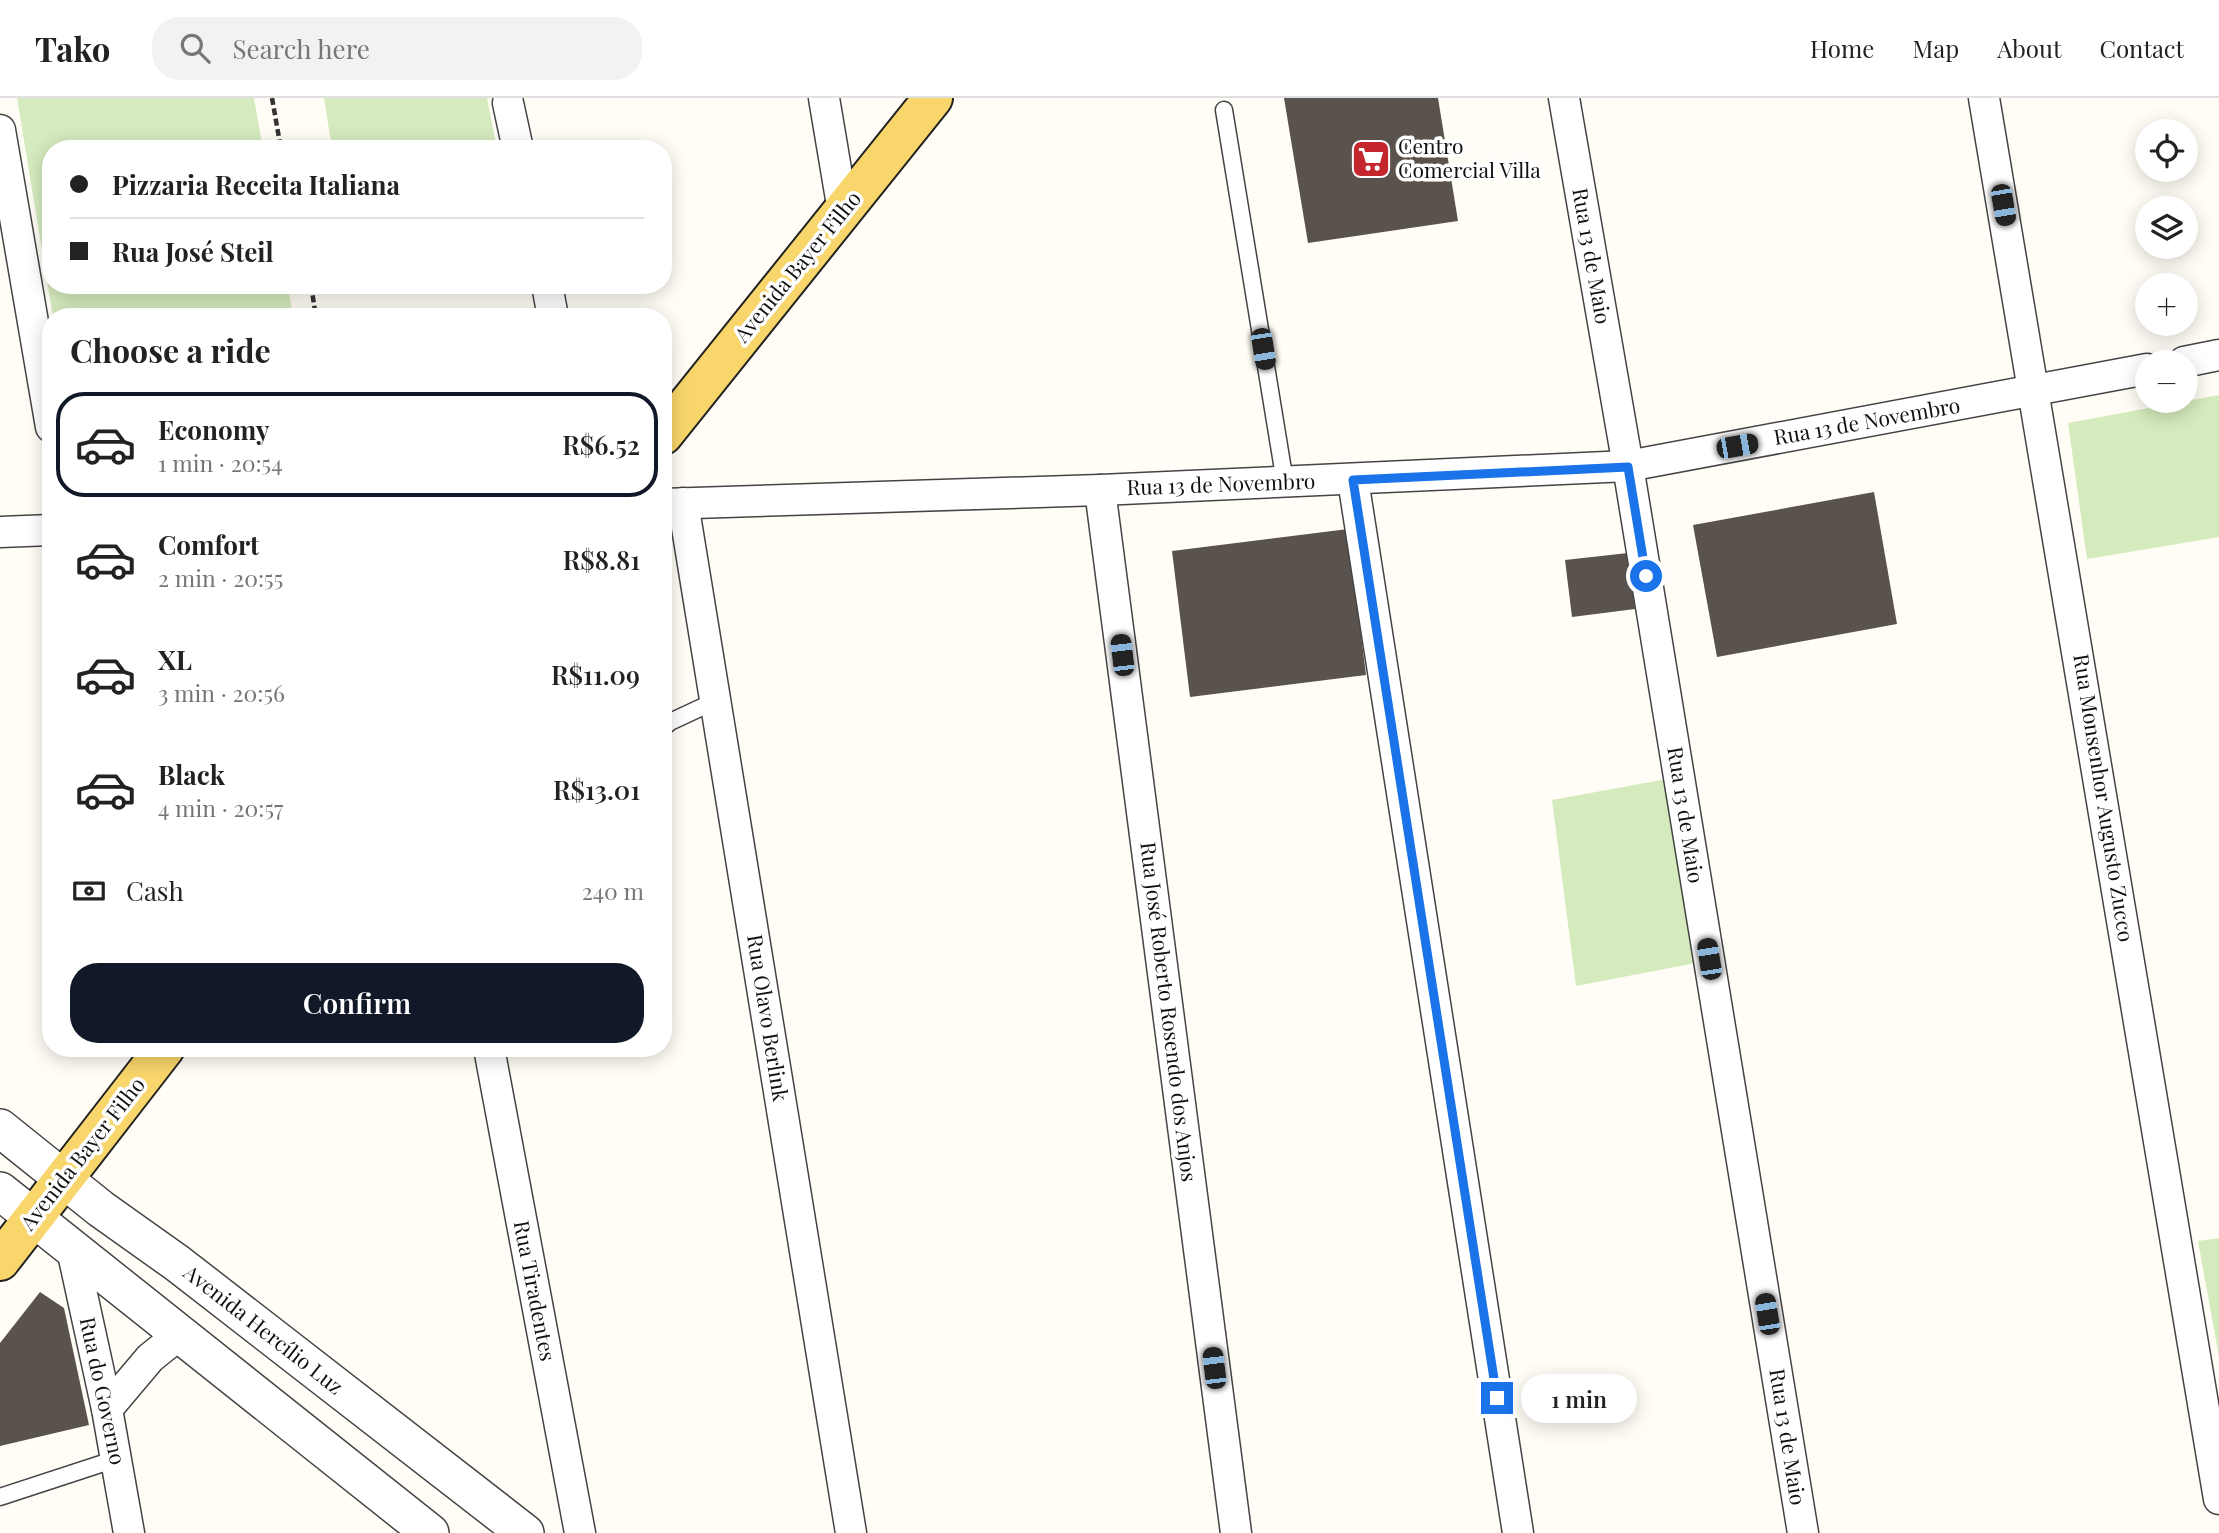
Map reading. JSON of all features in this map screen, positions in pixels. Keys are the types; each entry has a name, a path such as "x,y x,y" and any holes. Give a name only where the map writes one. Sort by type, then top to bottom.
{"main road":[{"name":"Avenida Bayer Filho","path":"672,424 933,98"},
{"name":"Avenida Bayer Filho","path":"0,1261 156,1057"}],"street":[{"path":"824,98 843,211"},
{"name":"Rua 13 de Maio","path":"1564,98 1628,467 1803,1533"},
{"name":"Rua Monsenhor Augusto Zucco","path":"1984,98 2219,1499"},
{"path":"508,103 516,140"},
{"path":"0,130 42,375"},
{"path":"2198,359 2219,355"},
{"name":"Rua 13 de Novembro","path":"673,504 1100,490 1628,467 2135,371"},
{"path":"1353,480 1518,1533"},
{"name":"Rua José Roberto Rosendo dos Anjos","path":"1100,490 1236,1533"},
{"name":"Rua Olavo Berlink","path":"673,504 715,701 851,1533"},
{"path":"0,532 42,530"},
{"name":"Rua Tiradentes","path":"491,1057 580,1533"},
{"name":"Avenida Hercílio Luz","path":"0,1128 525,1533"},
{"path":"0,1191 430,1533"},
{"name":"Rua do Governo","path":"72,1249 107,1409 129,1533"},
{"path":"107,1409 150,1359 181,1333"}],"lane":[{"path":"1224,110 1284,482"},
{"path":"672,723 715,701"},
{"path":"0,1497 116,1459"}],"path":[{"path":"272,98 279,140"}],"green space":[{"path":"17,98 254,98 261,140 42,140 42,250"},
{"path":"324,98 487,98 495,140 331,140"},
{"path":"49,294 289,294 292,308 52,308"},
{"path":"2219,395 2219,537 2087,559 2068,423 2135,411 2135,413 2198,413 2198,399"},
{"path":"1667,779 1696,963 1576,986 1552,800"},
{"path":"2219,1238 2219,1357 2198,1241"}],"building":[{"name":"Centro Comercial Villa","path":"1284,98 1438,98 1458,221 1308,243"},
{"path":"1874,492 1897,624 1717,657 1693,525"},
{"path":"1348,529 1366,675 1190,697 1172,551"},
{"path":"1628,553 1635,609 1572,617 1565,560"},
{"path":"40,1292 64,1308 89,1425 0,1446 0,1343"}],"place":[{"name":"Centro Comercial Villa","path":"1371,159"}],"route":[{"path":"1497,1398 1353,480 1628,467 1646,576"}]}
